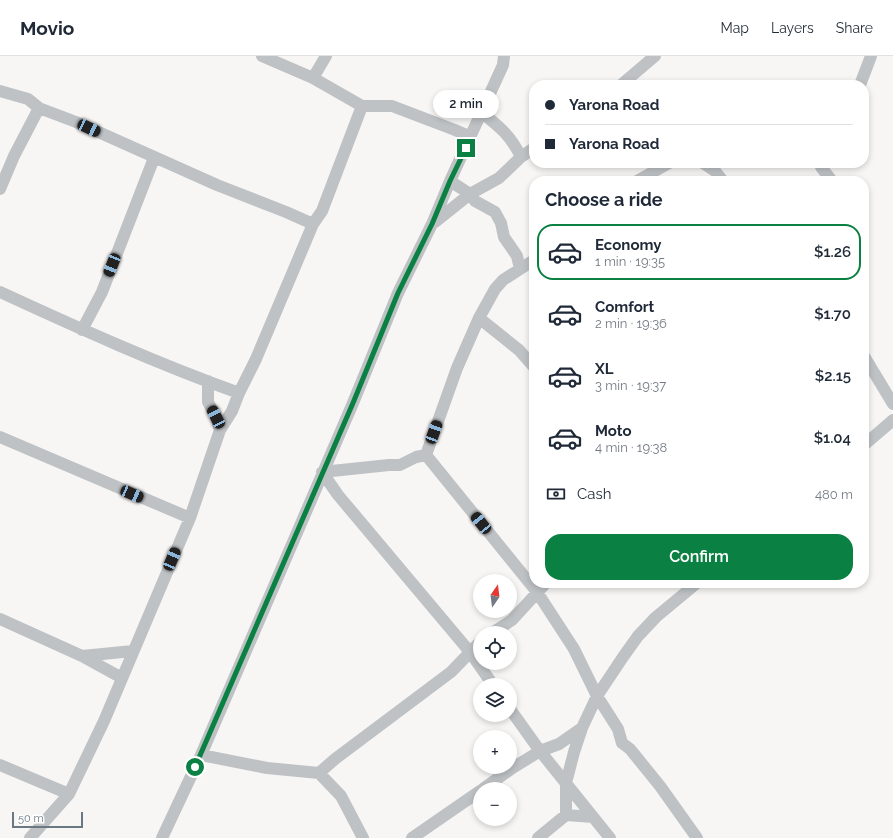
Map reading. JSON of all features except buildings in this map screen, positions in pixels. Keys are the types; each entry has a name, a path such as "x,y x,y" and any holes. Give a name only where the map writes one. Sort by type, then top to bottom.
{"street":[{"path":"262,56 313,78 362,106 392,106 471,137"},
{"path":"313,78 326,56"},
{"path":"162,838 201,754 398,293 432,224 503,65 504,56"},
{"path":"627,80 655,56"},
{"path":"862,80 871,56"},
{"path":"0,91 28,99 39,108 76,122 154,158 313,224"},
{"path":"30,838 69,794 104,721 190,518 220,430 232,411 239,392 256,359 313,224 322,211 362,106"},
{"path":"0,189 39,108"},
{"path":"481,112 501,128 514,143 521,157"},
{"path":"432,224 470,194 499,178 529,151"},
{"path":"82,330 102,292 154,158"},
{"path":"646,176 660,168"},
{"path":"712,168 719,176"},
{"path":"822,168 828,176"},
{"path":"450,181 470,194 475,201 495,212 504,237 517,256 520,268"},
{"path":"426,455 457,368 479,318 495,289 503,280 529,263"},
{"path":"0,292 82,330 239,392"},
{"path":"479,318 519,350 529,361"},
{"path":"869,364 893,404"},
{"path":"208,381 208,402 216,417 220,430"},
{"path":"869,441 893,420"},
{"path":"0,437 190,518"},
{"path":"322,472 400,465 416,457 426,455"},
{"path":"426,455 529,582"},
{"path":"322,472 338,495 470,652 488,678"},
{"path":"534,588 574,649 597,696 618,729 622,743 630,749 697,838"},
{"path":"503,626 512,620 541,588"},
{"path":"566,815 566,783 574,752 582,728 597,696 622,657 638,636 656,617 691,588"},
{"path":"0,619 82,656 122,678"},
{"path":"319,773 335,759 451,672 473,649"},
{"path":"82,656 133,651"},
{"path":"517,719 540,751 610,838"},
{"path":"492,782 540,751 559,744 582,728"},
{"path":"201,754 267,768 319,773 341,796 363,838"},
{"path":"0,765 69,794"},
{"path":"412,838 473,796"},
{"path":"538,838 566,815 593,816"}],"route":[{"path":"195,767 353,403 398,293 432,224 466,148"}]}
